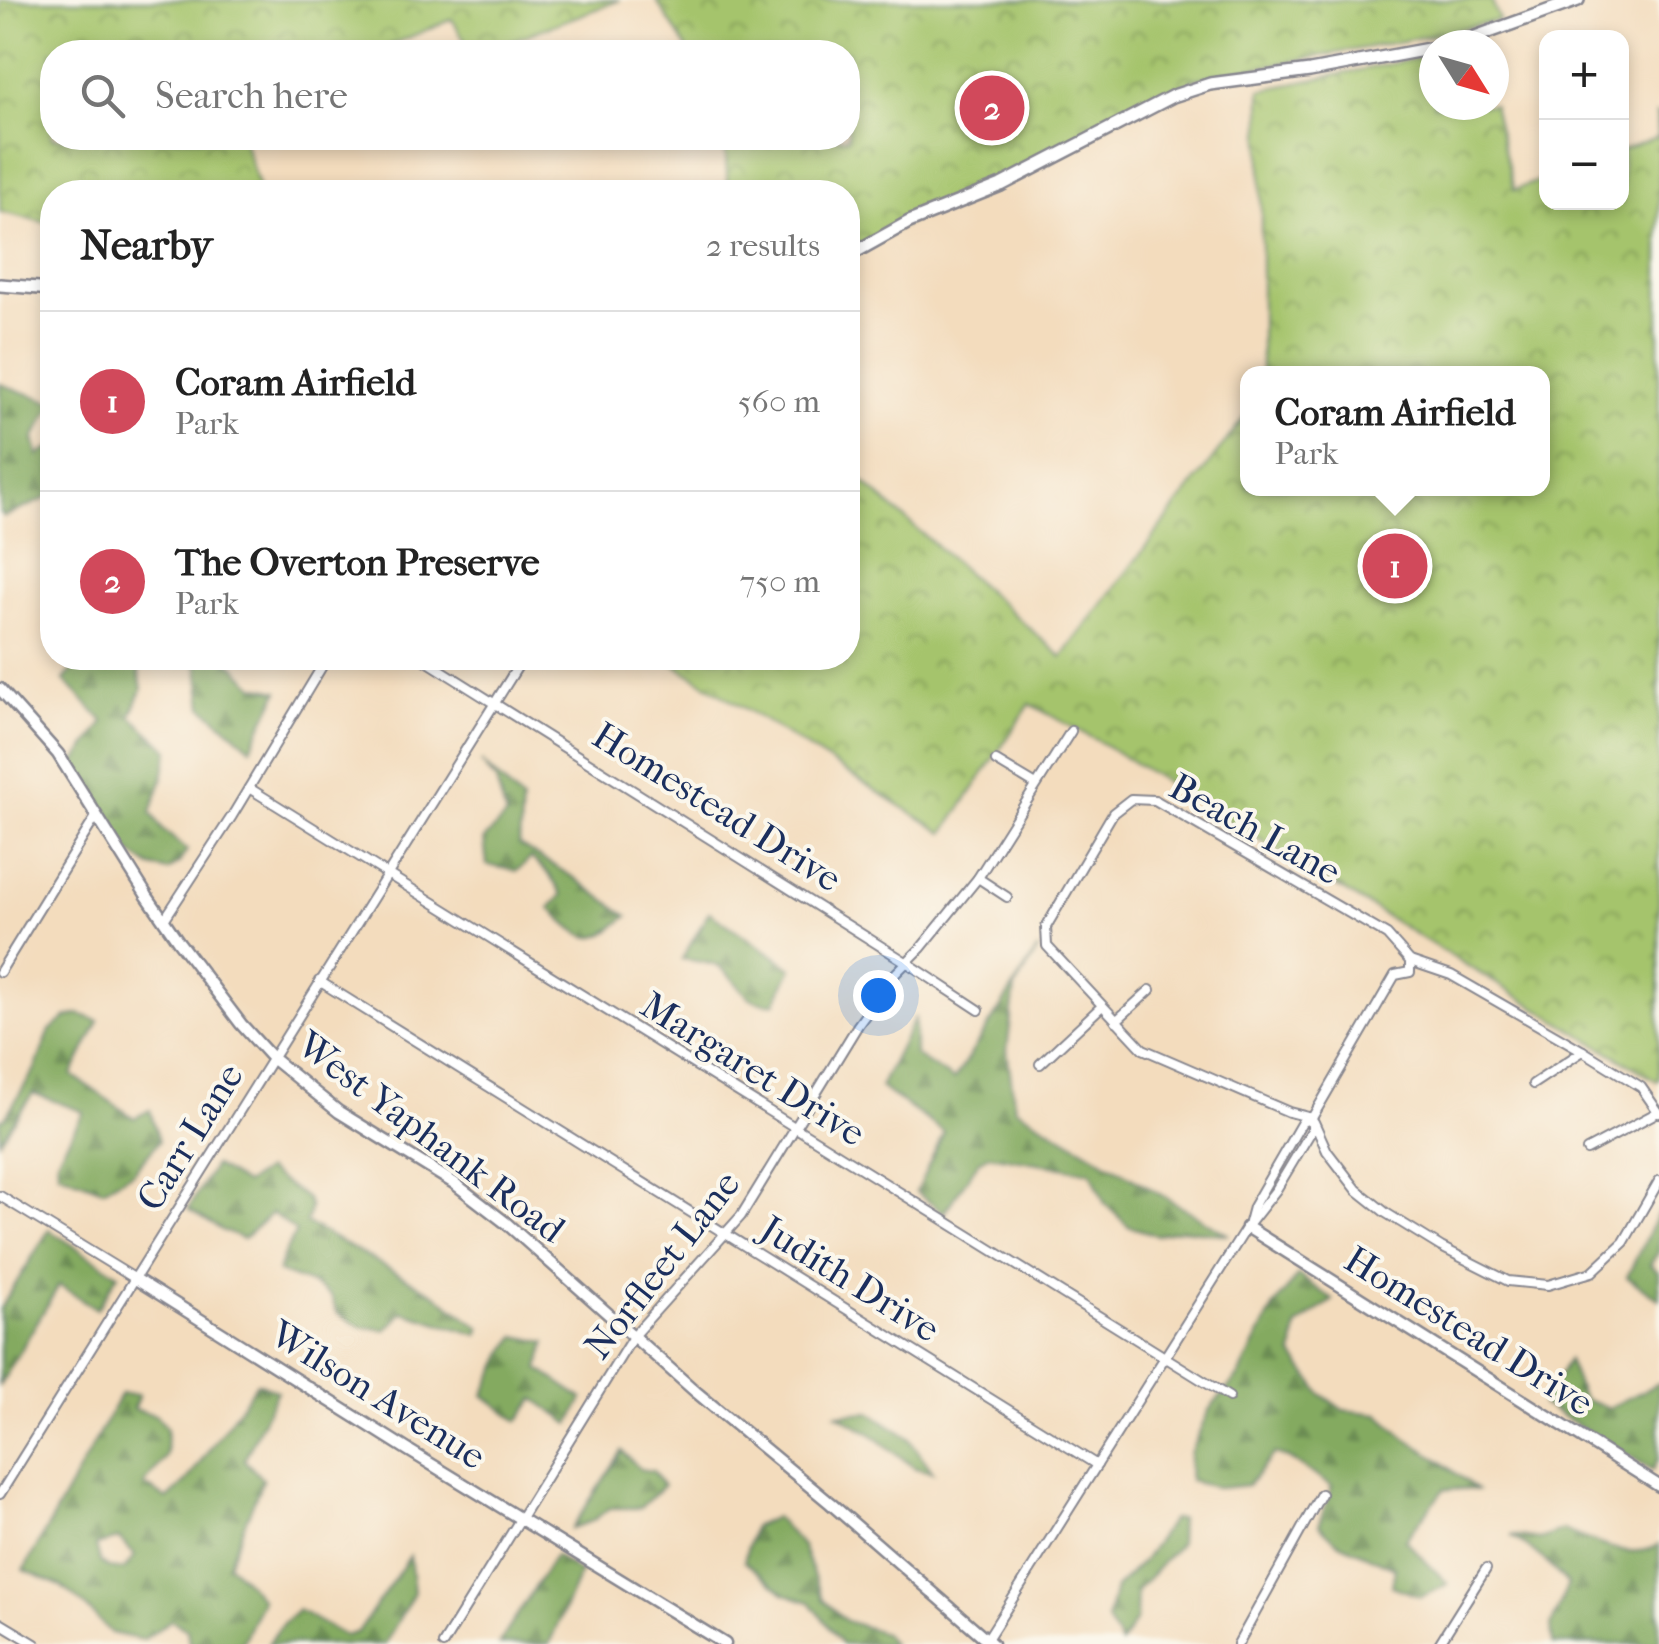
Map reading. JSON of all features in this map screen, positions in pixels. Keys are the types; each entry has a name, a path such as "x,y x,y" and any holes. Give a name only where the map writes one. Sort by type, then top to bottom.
{"main road":[{"path":"1495,30 1578,0"},
{"path":"860,249 908,223 1001,185 1173,96 1210,84 1419,51"},
{"path":"0,285 40,287"}],"street":[{"path":"164,920 320,670"},
{"name":"Homestead Drive","path":"441,670 979,1010"},
{"name":"Carr Lane","path":"0,1494 515,670"},
{"name":"West Yaphank Road","path":"0,689 58,754 164,920 241,1024 272,1058 339,1112 454,1183 506,1223 988,1642"},
{"name":"Norfleet Lane","path":"444,1644 634,1335 741,1216 858,1025 978,878 1071,730"},
{"path":"996,761 1036,785"},
{"name":"Margaret Drive","path":"249,788 1228,1397"},
{"name":"Beach Lane","path":"1312,1118 1289,1112 1143,1049 1048,946 1046,927 1113,813 1131,799 1155,800 1387,935 1410,962 1451,975 1583,1051 1640,1087 1658,1112"},
{"path":"0,972 96,815"},
{"path":"978,878 1007,897"},
{"path":"988,1642 1247,1228 1276,1190 1312,1130 1312,1118 1394,975 1410,972 1410,962"},
{"name":"Judith Drive","path":"319,981 1097,1466"},
{"path":"1116,1021 1150,990"},
{"path":"1040,1064 1102,1006"},
{"path":"1532,1084 1583,1051"},
{"path":"1587,1150 1658,1112"},
{"path":"1312,1118 1327,1151 1357,1190 1386,1214 1508,1281 1548,1285 1592,1272 1624,1242 1659,1181"},
{"name":"Wilson Avenue","path":"0,1196 725,1644"},
{"name":"Homestead Drive","path":"1247,1228 1659,1486"},
{"path":"1238,1644 1321,1494"},
{"path":"1439,1644 1486,1569"},
{"path":"0,1624 34,1644"}],"green space":[{"path":"0,0 620,0 513,40 464,40 452,19 403,40 40,40 40,150 247,150 256,180 40,180 40,221 0,212"},
{"path":"656,0 1491,0 1500,20 1454,30 1419,30 1419,38 1195,79 860,247 860,180 727,180 726,150 860,150 860,40 681,40"},
{"path":"1419,58 1419,120 1497,120 1514,190 1539,181 1539,210 1629,210 1629,147 1657,137 1659,114 1657,1081 1103,744 1030,704 944,833 683,670 860,670 860,479 1062,657 1240,423 1240,496 1550,496 1550,366 1261,366 1261,90"},
{"path":"0,384 40,398 40,428 34,438 40,454 40,501 4,517 0,513"},
{"path":"72,670 140,670 142,689 131,716 169,750 151,812 162,829 187,850 168,871 151,867 129,852 74,764 104,722 64,680"},
{"path":"198,670 238,670 255,686 279,691 251,748 203,707"},
{"path":"481,762 522,801 519,845 628,916 604,934 586,936 550,908 562,895 549,874 531,858 517,871 487,865 484,840 506,816 496,781"},
{"path":"709,912 792,968 775,1003 756,1001 718,967 682,959"},
{"path":"1038,949 1015,988 1007,1050 1015,1108 1229,1235 1183,1229 1156,1235 1128,1226 1105,1204 1091,1172 990,1155 979,1161 944,1213 916,1192 944,1132 880,1087 915,1017 915,1055 954,1080"},
{"path":"79,1014 99,1021 72,1075 134,1118 150,1110 159,1141 133,1172 103,1189 58,1172 57,1159 84,1112 33,1093 0,1141 0,1119 4,1119 35,1069 50,1030 67,1017"},
{"path":"214,1165 245,1184 266,1170 307,1199 310,1208 306,1223 432,1292 481,1328 478,1335 403,1312 386,1330 362,1327 337,1313 331,1296 314,1285 278,1272 296,1232 272,1213 243,1239 188,1209"},
{"path":"1659,1211 1659,1251 1650,1265 1659,1272 1659,1299 1627,1277"},
{"path":"49,1230 118,1274 97,1309 59,1285 0,1385 0,1309"},
{"path":"1298,1275 1333,1300 1297,1326 1293,1355 1321,1394 1343,1410 1379,1414 1477,1490 1444,1489 1405,1540 1448,1584 1421,1597 1392,1586 1395,1568 1337,1542 1319,1525 1332,1486 1288,1458 1274,1454 1248,1485 1221,1488 1189,1481 1190,1453 1209,1410 1240,1374 1273,1308"},
{"path":"516,1336 546,1342 539,1369 583,1399 570,1424 535,1399 518,1421 484,1395"},
{"path":"1568,1360 1583,1399 1608,1408 1659,1383 1659,1458 1653,1470 1542,1404"},
{"path":"257,1383 277,1391 244,1460 263,1479 228,1564 262,1600 242,1644 189,1644 187,1629 171,1620 143,1640 111,1633 61,1586 24,1570 121,1394 139,1395 133,1409 156,1415 167,1429 166,1456 144,1485 167,1499 187,1481","holes":["119,1539 135,1555 124,1570 109,1568 100,1562 96,1545"]},
{"path":"870,1412 908,1437 933,1472 915,1468 870,1433 837,1414"},
{"path":"622,1451 640,1469 653,1471 663,1486 640,1508 609,1508 593,1521 572,1528"},
{"path":"775,1517 802,1546 823,1600 846,1621 884,1633 892,1644 842,1644 810,1602 785,1594 744,1561 753,1527"},
{"path":"1172,1519 1180,1519 1179,1544 1137,1591 1136,1620 1121,1644 1107,1621 1115,1588 1142,1562"},
{"path":"1563,1530 1624,1551 1659,1544 1659,1644 1553,1644 1551,1626 1568,1584 1511,1535 1540,1539"},
{"path":"555,1555 580,1573 549,1644 499,1644"},
{"path":"410,1556 414,1592 385,1644 268,1644 298,1610 345,1636 358,1632"}],"place":[{"name":"The Overton Preserve","path":"992,108"},
{"name":"Coram Airfield","path":"1395,566"}]}
